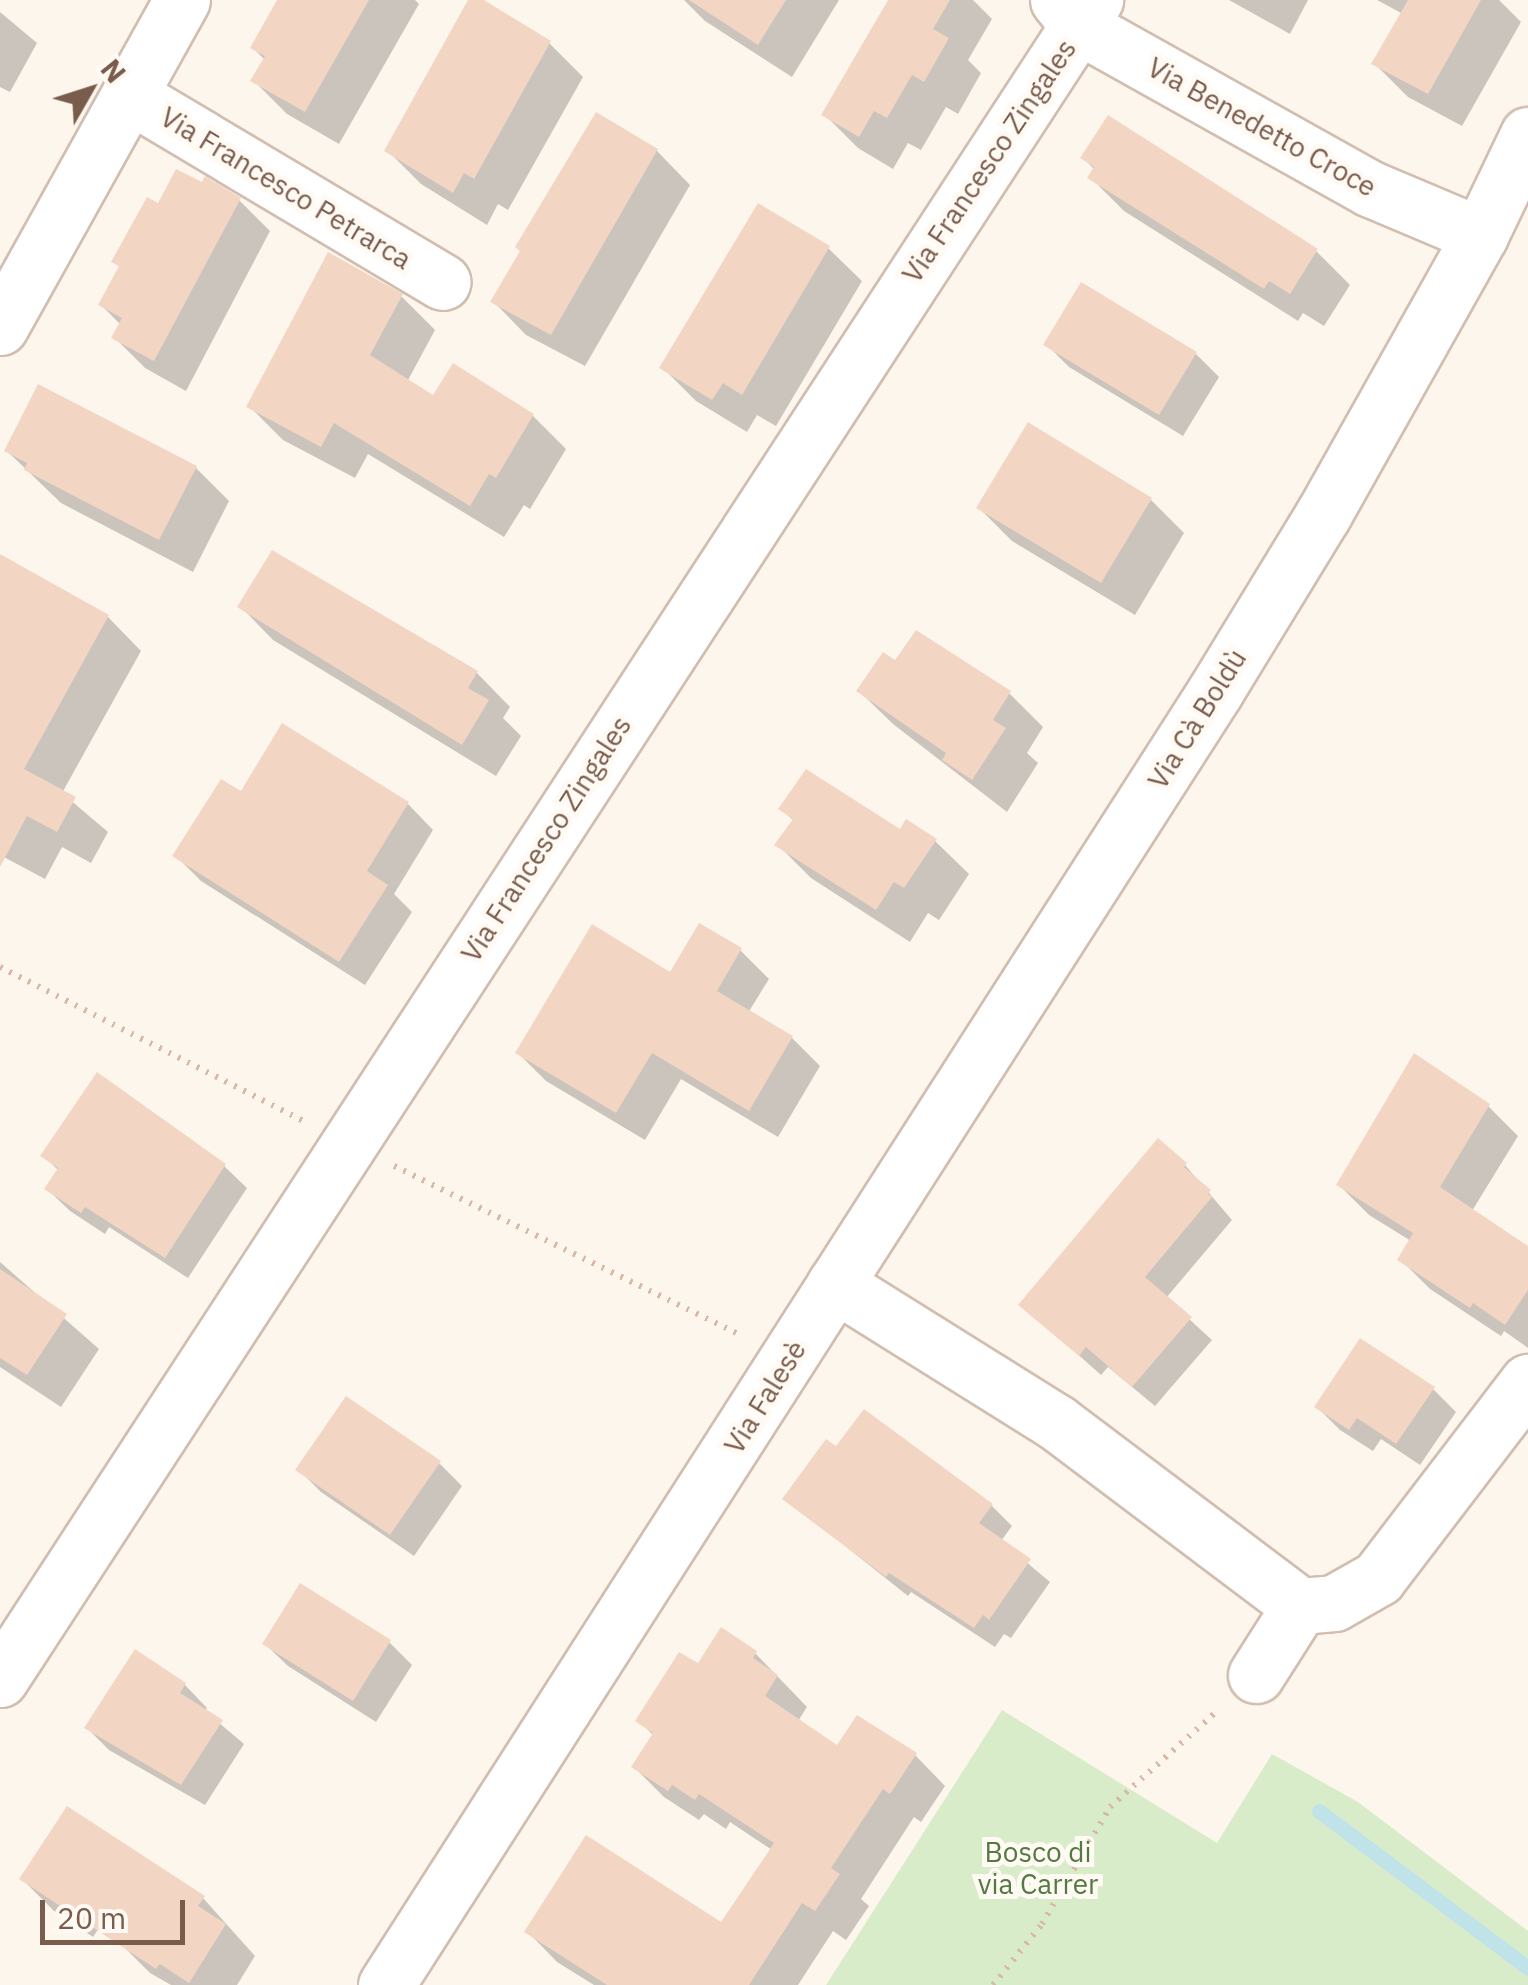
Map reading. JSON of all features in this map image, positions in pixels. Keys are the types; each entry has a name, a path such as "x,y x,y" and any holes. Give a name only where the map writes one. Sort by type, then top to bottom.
{"street":[{"name":"Via Francesco Petrarca","path":"0,326 182,0"},
{"name":"Via Benedetto Croce","path":"1077,8 1370,188 1480,234"},
{"name":"Via Francesco Zingales","path":"0,1679 1077,8"},
{"name":"Via Francesco Petrarca","path":"129,95 443,282"},
{"name":"Via Cà Boldù","path":"835,1284 1236,658 1323,514 1480,234 1528,134"},
{"path":"835,1284 1056,1422 1300,1606 1334,1603 1378,1578 1528,1382"},
{"name":"Via Falesè","path":"386,1985 835,1284"},
{"path":"1256,1676 1300,1606"}],"path":[{"path":"993,1985 1042,1924 1110,1807 1256,1676"}],"green space":[{"name":"Bosco di via Carrer","path":"1002,1710 1217,1843 1272,1754 1358,1802 1528,1931 1528,1985 826,1985"}],"building":[{"path":"277,0 369,0 305,112 250,81 265,56 250,48"},
{"path":"468,0 484,0 551,41 474,179 464,173 453,193 384,151"},
{"path":"689,0 786,0 758,45"},
{"path":"888,0 950,0 933,29 949,38 924,82 912,75 887,118 874,111 859,137 821,115"},
{"path":"1408,0 1481,0 1428,94 1371,64"},
{"path":"596,112 658,149 551,335 490,302 520,251 515,247"},
{"path":"1108,115 1318,249 1290,294 1269,281 1264,289 1087,178 1094,167 1080,158"},
{"path":"176,169 202,182 205,176 241,198 154,361 111,338 122,318 98,305 119,266 111,262 147,197 158,203"},
{"path":"758,203 830,246 742,395 723,383 712,400 659,368"},
{"path":"328,252 403,294 370,355 433,395 453,363 534,414 496,478 489,474 470,506 334,423 321,447 246,407"},
{"path":"1081,282 1197,352 1159,415 1043,345"},
{"path":"38,384 197,466 159,540 24,470 27,463 4,451"},
{"path":"1028,422 1152,498 1101,583 976,508"},
{"path":"272,550 478,671 468,688 489,700 462,745 237,607"},
{"path":"0,554 109,615 24,769 76,797 57,832 27,816 0,867"},
{"path":"916,630 1011,691 993,720 1006,728 972,780 942,760 946,753 856,691 883,652 895,660"},
{"path":"282,723 409,802 367,871 388,885 339,962 172,856 221,779 241,791"},
{"path":"806,769 900,829 906,819 937,839 904,888 894,882 876,910 774,845 793,819 778,809"},
{"path":"699,923 742,948 717,991 793,1036 749,1111 652,1053 616,1113 515,1053 592,924 670,972"},
{"path":"1414,1053 1490,1104 1440,1187 1528,1246 1528,1290 1505,1325 1473,1303 1470,1308 1397,1260 1413,1233 1336,1185"},
{"path":"97,1072 226,1164 165,1258 85,1207 81,1213 44,1189 58,1168 40,1156"},
{"path":"1158,1138 1187,1163 1184,1167 1211,1190 1208,1194 1212,1197 1145,1277 1192,1317 1132,1387 1086,1347 1079,1356 1018,1305"},
{"path":"0,1269 67,1314 27,1375 0,1358"},
{"path":"1360,1338 1435,1387 1396,1444 1357,1418 1349,1430 1314,1407"},
{"path":"346,1396 441,1461 390,1535 295,1470"},
{"path":"864,1409 993,1504 979,1523 1031,1559 989,1620 983,1615 974,1628 889,1573 886,1577 782,1499 826,1439 836,1446"},
{"path":"300,1583 391,1640 353,1701 262,1644"},
{"path":"721,1627 757,1651 753,1658 778,1675 765,1696 837,1745 857,1715 917,1753 890,1794 883,1789 831,1868 840,1874 815,1911 802,1903 749,1985 607,1985 524,1932 586,1835 721,1922 774,1843 699,1794 695,1800 672,1785 668,1791 631,1767 653,1733 635,1721 679,1652 698,1663"},
{"path":"135,1649 186,1683 180,1693 223,1720 181,1785 84,1728"},
{"path":"67,1806 205,1896 198,1906 226,1924 189,1983 160,1964 156,1969 19,1879"}],"waterway":[{"path":"1319,1811 1528,1968"}]}
